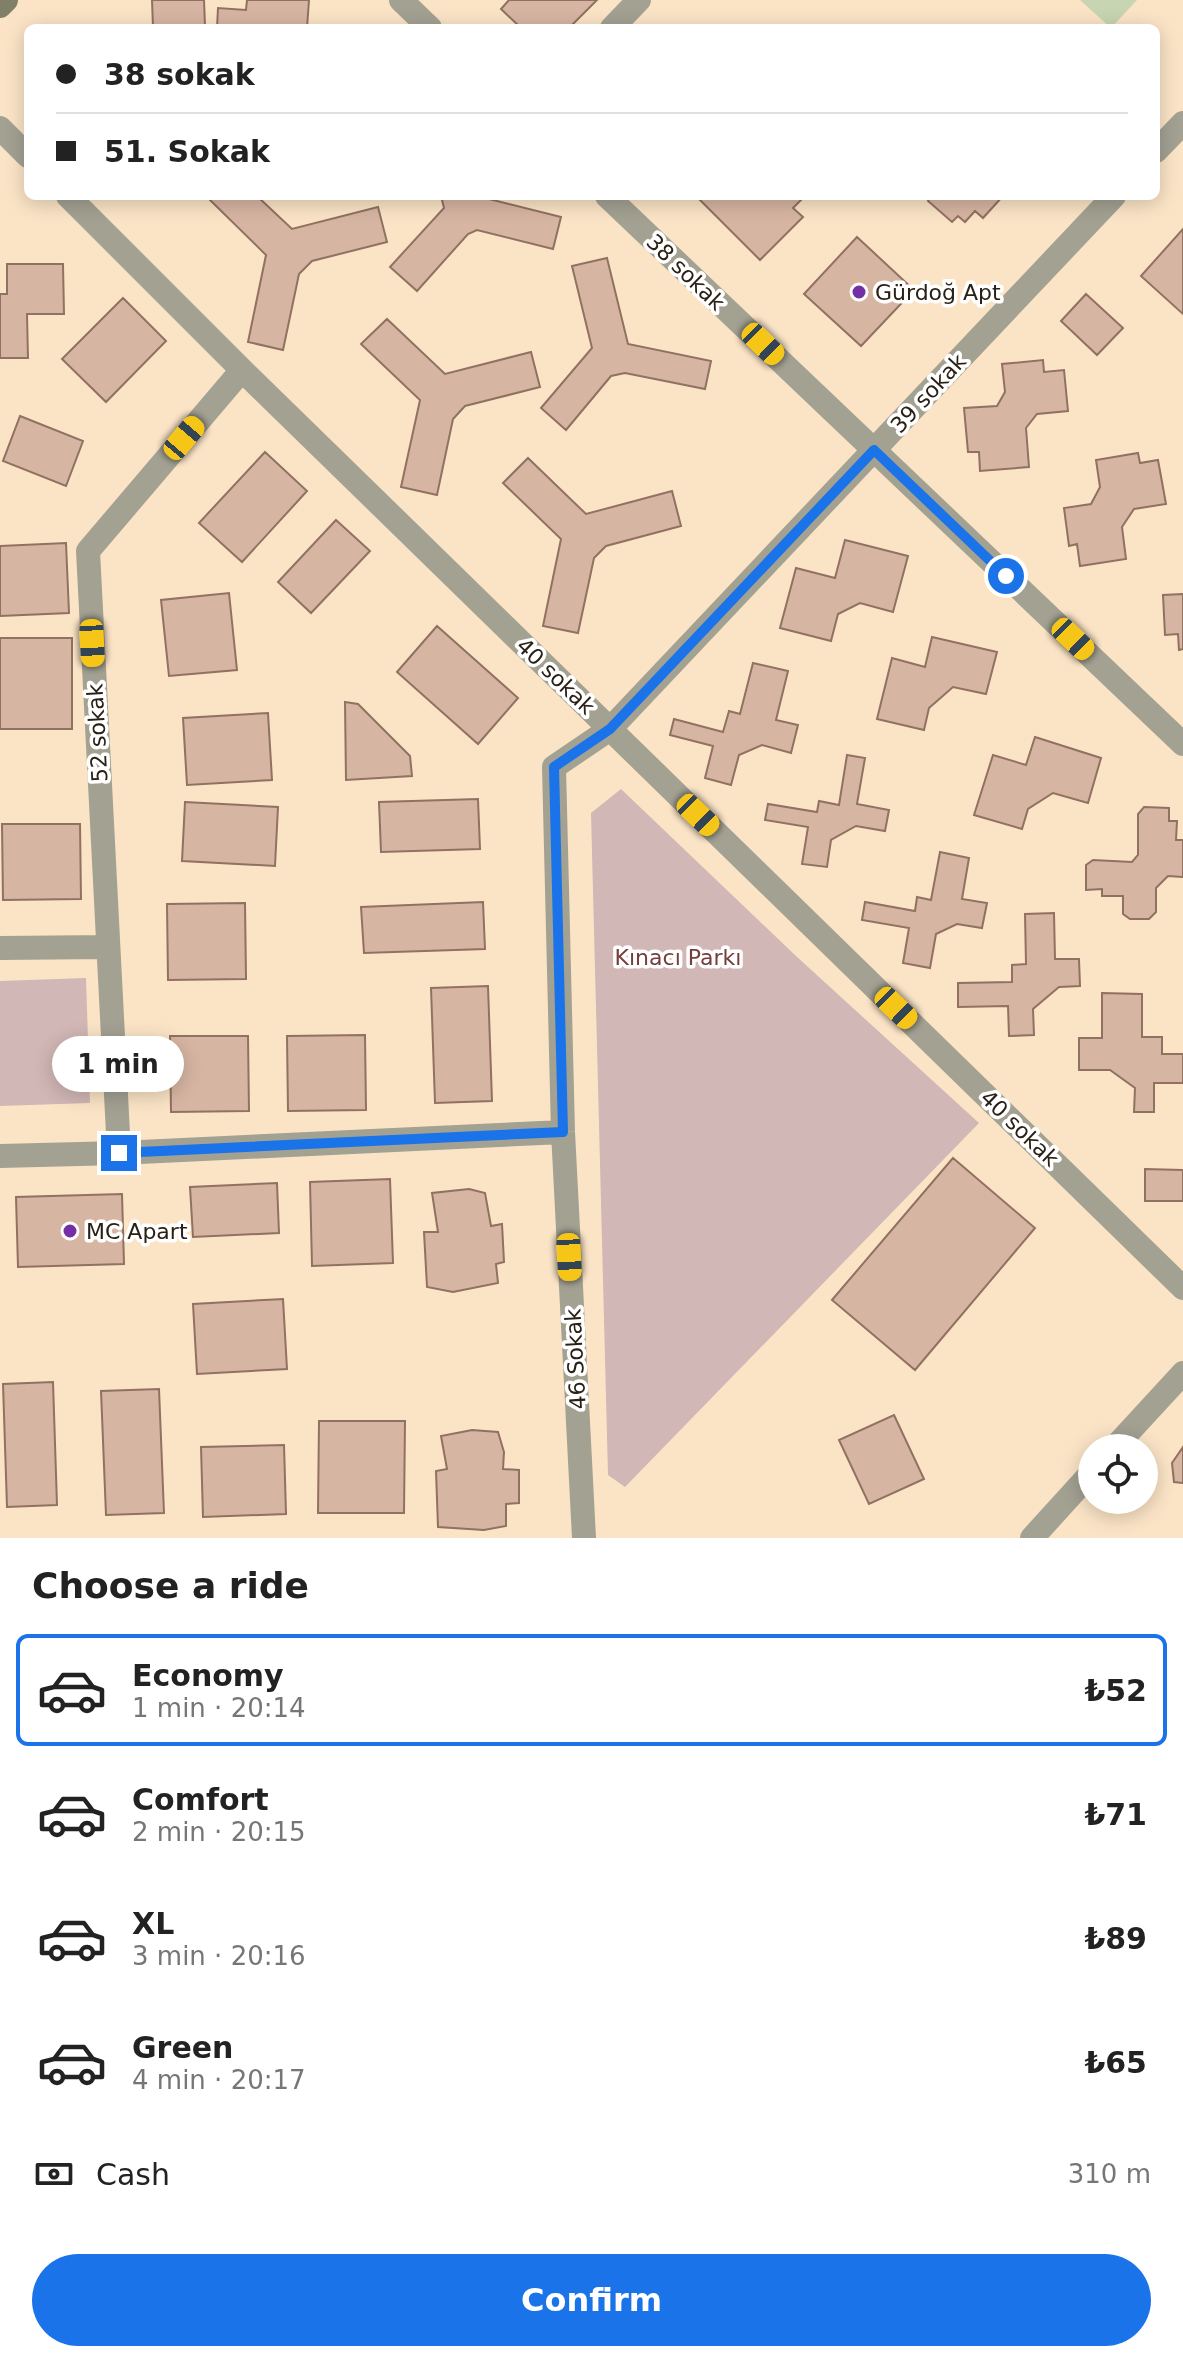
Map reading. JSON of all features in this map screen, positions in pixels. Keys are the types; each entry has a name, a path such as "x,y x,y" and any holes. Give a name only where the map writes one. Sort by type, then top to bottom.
{"street":[{"path":"0,6 6,0"},
{"path":"401,0 426,24"},
{"path":"616,24 639,0"},
{"path":"1160,147 1183,123"},
{"path":"0,128 24,152"},
{"name":"40 sokak","path":"72,200 242,370 1183,1288"},
{"name":"38 sokak","path":"611,200 1183,744"},
{"name":"39 sokak","path":"610,729 1110,200"},
{"name":"52 sokak","path":"119,1153 88,551 242,370"},
{"name":"46 Sokak","path":"584,1538 563,1132 554,767 610,729"},
{"path":"0,948 108,947"},
{"path":"0,1156 563,1132"},
{"path":"1127,1434 1183,1373"},
{"path":"1032,1538 1078,1487"}],"green space":[{"name":"Kınacı Parkı","path":"621,789 796,956 979,1123 625,1487 608,1475 591,813"},
{"path":"86,978 90,1103 0,1106 0,981"}],"shaded area":[{"path":"1080,0 1137,0 1115,24 1107,24"}],"building":[{"path":"152,0 204,0 205,24 153,24"},
{"path":"247,0 309,0 307,24 217,24 218,8 246,10"},
{"path":"509,0 597,0 573,24 517,24 501,9"},
{"path":"210,200 261,200 292,229 378,207 387,242 312,261 299,274 283,350 248,342 266,255"},
{"path":"442,200 493,200 561,217 553,249 477,230 468,234 417,291 390,267 444,208"},
{"path":"700,200 801,200 793,208 803,217 760,260"},
{"path":"999,200 983,218 975,211 965,222 958,216 952,222 928,201"},
{"path":"1183,229 1183,314 1141,276"},
{"name":"Gürdoğ Apt","path":"857,237 914,290 861,346 804,294"},
{"path":"607,258 628,344 711,361 705,389 625,373 611,376 566,430 541,408 592,348 572,266"},
{"path":"7,264 63,264 64,314 27,314 28,358 0,358 0,294 7,294"},
{"path":"1086,294 1123,328 1097,355 1061,321"},
{"path":"123,298 166,341 106,402 62,359"},
{"path":"387,319 445,374 531,352 540,387 465,406 453,419 437,495 401,487 420,400 361,344"},
{"path":"1043,360 1044,372 1064,370 1068,411 1037,414 1026,428 1029,467 980,471 979,452 968,452 964,408 997,406 1005,392 1002,364"},
{"path":"20,416 83,441 66,486 3,461"},
{"path":"265,452 307,491 242,562 199,523"},
{"path":"1138,453 1140,463 1158,460 1166,504 1134,509 1122,527 1126,559 1080,566 1077,544 1069,546 1064,508 1091,504 1100,487 1096,460"},
{"path":"528,458 586,514 672,491 681,526 606,546 594,558 578,633 543,626 561,539 503,483"},
{"path":"336,520 370,551 311,613 278,582"},
{"path":"845,540 908,556 893,612 860,603 838,614 831,641 780,628 796,568 835,578"},
{"path":"66,543 69,613 0,616 0,546"},
{"path":"229,593 237,670 169,676 161,600"},
{"path":"1183,594 1183,649 1179,650 1178,634 1165,635 1163,595"},
{"path":"437,626 518,698 478,744 397,672"},
{"path":"932,637 997,652 986,694 953,687 929,708 924,730 877,719 892,658 925,667"},
{"path":"0,638 72,638 72,729 0,729"},
{"path":"753,663 788,671 776,720 798,725 791,753 762,745 739,755 731,785 705,778 713,746 670,735 674,719 723,732 729,711 740,714"},
{"path":"345,702 358,704 410,756 412,776 346,780"},
{"path":"268,713 272,780 187,785 183,718"},
{"path":"1035,737 1101,758 1088,803 1053,793 1028,809 1022,829 974,815 993,755 1026,765"},
{"path":"847,755 865,758 857,804 889,810 885,831 856,826 831,840 827,867 802,864 808,827 765,820 768,804 817,812 819,801 839,805"},
{"path":"478,799 480,849 381,852 379,802"},
{"path":"185,802 278,807 275,866 182,861"},
{"path":"1144,807 1169,808 1169,821 1177,821 1176,840 1183,840 1183,877 1168,876 1156,888 1156,912 1149,919 1130,919 1123,914 1123,896 1102,896 1102,889 1086,890 1086,865 1093,860 1132,862 1138,855 1138,814"},
{"path":"2,824 80,824 81,899 3,900"},
{"path":"940,852 969,858 962,899 987,903 982,928 957,924 936,934 930,968 903,963 909,928 862,920 865,902 915,911 917,897 931,900"},
{"path":"483,902 485,949 364,953 361,907"},
{"path":"245,903 246,979 168,980 167,904"},
{"path":"1054,913 1055,959 1079,959 1080,986 1059,987 1033,1009 1034,1035 1009,1036 1008,1006 958,1007 958,983 1012,982 1012,965 1026,964 1025,914"},
{"path":"488,986 492,1101 435,1103 431,988"},
{"path":"1102,993 1142,994 1142,1037 1162,1037 1162,1054 1183,1054 1183,1083 1154,1083 1154,1112 1134,1112 1135,1088 1110,1070 1079,1070 1079,1038 1102,1038"},
{"path":"365,1035 366,1110 288,1111 287,1036"},
{"path":"170,1036 248,1036 249,1111 171,1112"},
{"path":"953,1158 1035,1228 915,1370 832,1300"},
{"path":"1145,1169 1183,1170 1183,1201 1145,1201"},
{"path":"390,1179 393,1263 312,1266 310,1182"},
{"path":"277,1183 279,1233 193,1237 190,1187"},
{"path":"469,1189 485,1193 491,1226 502,1224 504,1262 496,1264 498,1283 453,1292 427,1287 424,1232 438,1232 432,1193"},
{"name":"MC Apart","path":"122,1194 124,1264 18,1267 16,1197"},
{"path":"283,1299 287,1369 197,1374 193,1304"},
{"path":"53,1382 57,1505 7,1507 3,1384"},
{"path":"159,1389 164,1513 106,1515 101,1391"},
{"path":"894,1415 924,1479 869,1504 839,1440"},
{"path":"319,1421 405,1421 404,1513 318,1513"},
{"path":"472,1430 498,1432 504,1452 503,1469 519,1470 519,1503 506,1504 506,1526 484,1530 438,1527 436,1471 447,1469 441,1436"},
{"path":"284,1445 286,1514 203,1517 201,1447"},
{"path":"1183,1447 1183,1483 1174,1482 1172,1463"}],"place":[{"name":"Gürdoğ Apt","path":"859,292"},
{"name":"MC Apart","path":"70,1231"}],"route":[{"path":"119,1153 563,1132 554,767 610,729 874,450 1006,576"}]}
